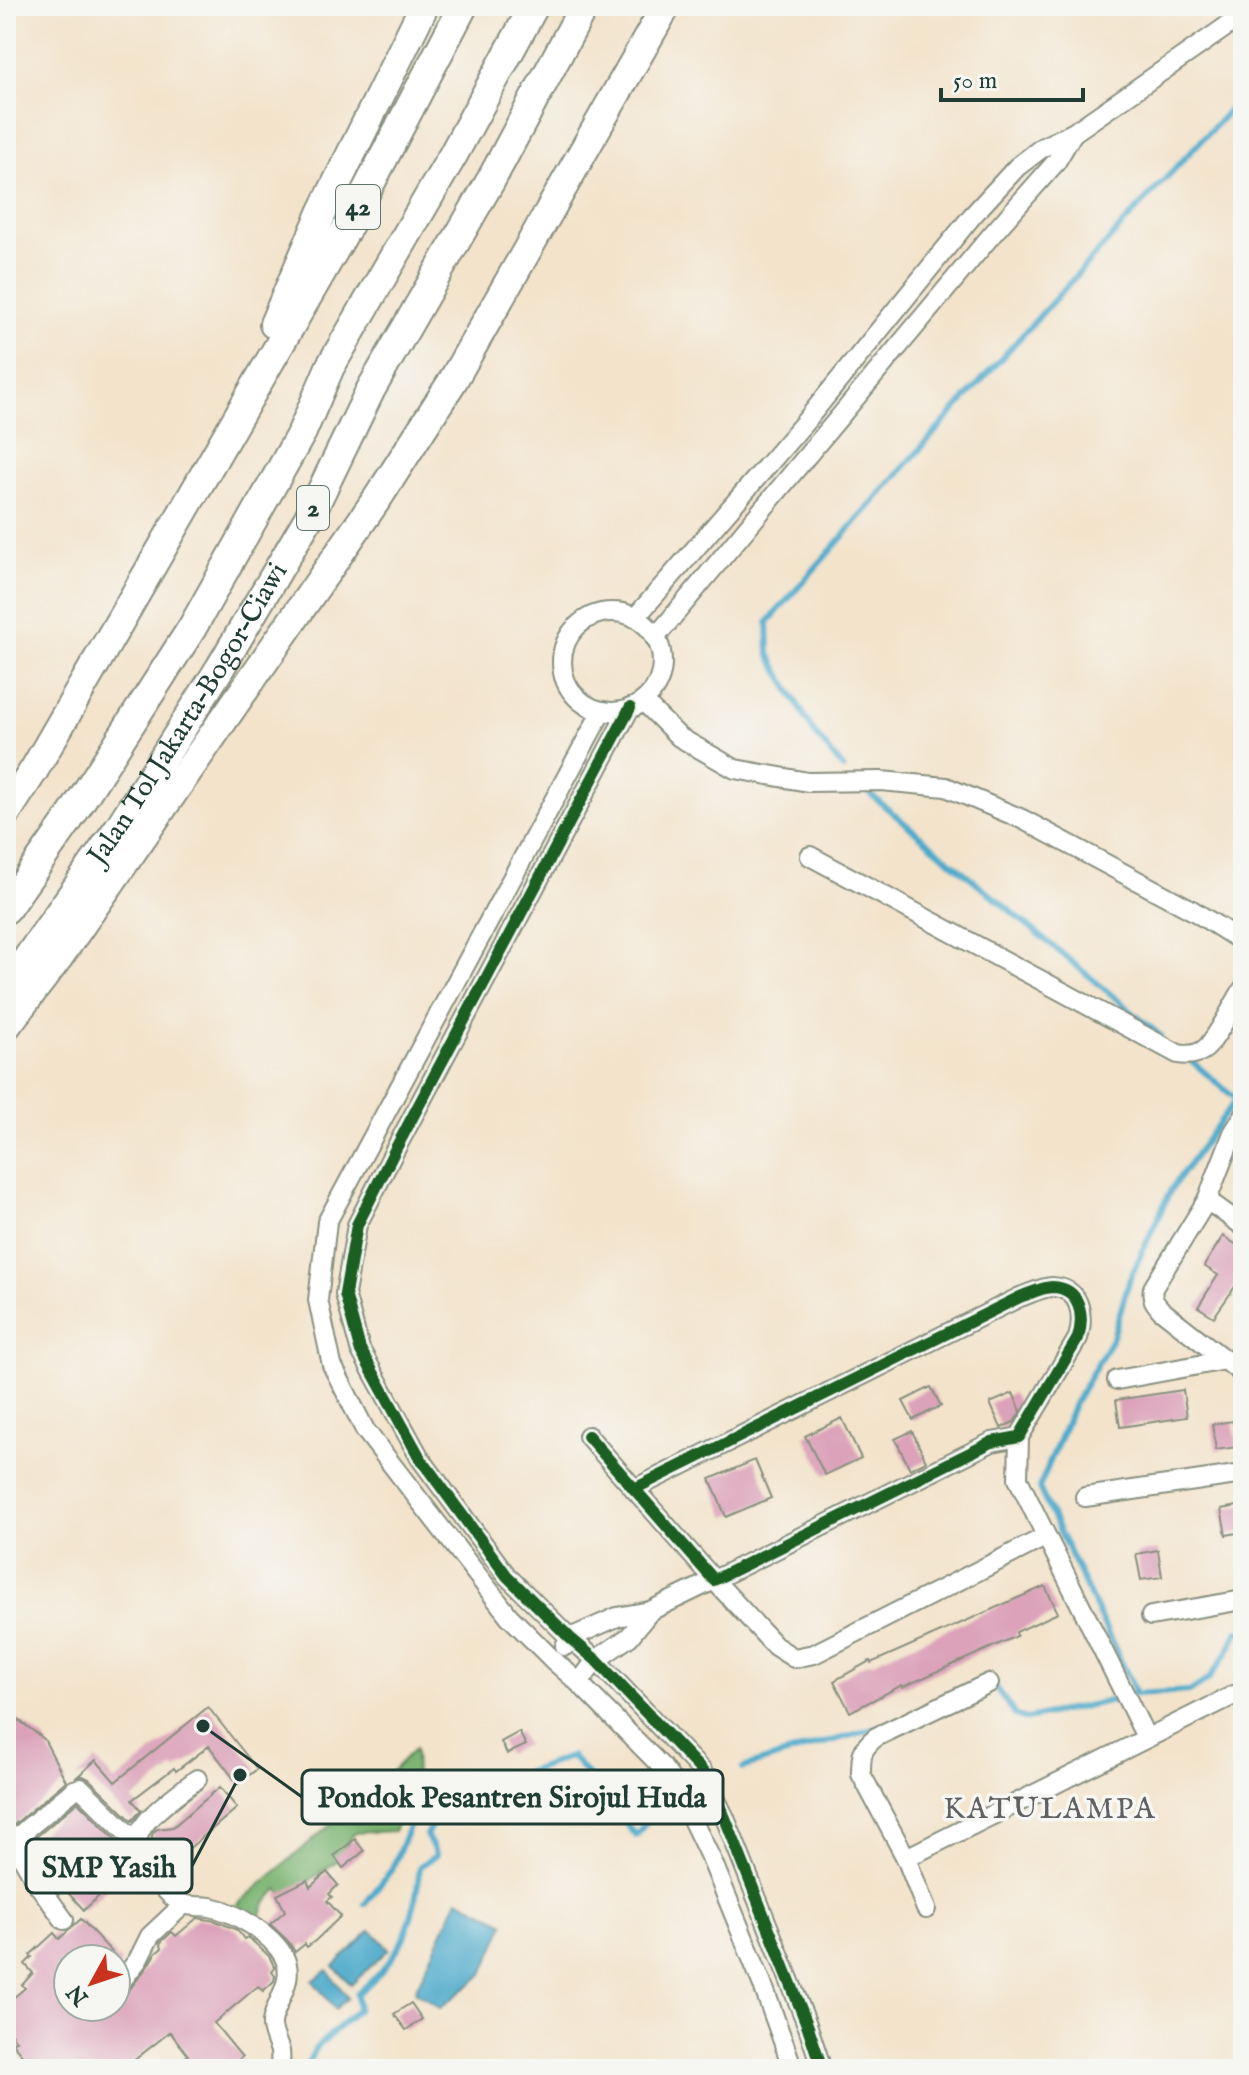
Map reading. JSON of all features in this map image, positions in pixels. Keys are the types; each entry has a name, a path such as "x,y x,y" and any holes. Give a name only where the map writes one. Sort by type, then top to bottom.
{"highway":[{"name":"42","path":"245,403 261,352 305,251 424,6"},
{"name":"42","path":"6,813 199,487 348,226 463,6"},
{"name":"Jalan Tol Jakarta–Bogor–Ciawi","path":"6,909 66,824 192,628 302,432 330,367 453,155 534,6"},
{"name":"Jalan Tol Jakarta–Bogor–Ciawi","path":"6,989 120,826 220,668 308,519 371,389 491,180 584,6"},
{"path":"6,1026 58,958 379,496 452,382 666,6"}],"street":[{"path":"635,618 805,422 972,216 1008,177 1043,147 1073,133 1243,15"},
{"path":"655,638 1056,162 1073,133"},
{"path":"636,705 616,712 602,711 589,706 568,686 562,658 565,644 581,622 608,612 622,613 647,626 661,651 659,679 652,691 636,705 395,1150 357,1225 345,1294 360,1349 420,1458 507,1576 596,1660 702,1771 725,1818 822,2069"},
{"path":"636,705 679,737 735,769 808,782 881,781 946,787 1022,819 1192,910 1243,942"},
{"path":"602,711 327,1222 318,1300 332,1365 365,1430 509,1616 662,1767 676,1786 713,1863 793,2069"},
{"path":"810,856 1178,1054 1188,1056 1207,1047 1243,989"},
{"path":"1243,1117 1233,1133 1207,1200 1153,1288 1152,1296 1161,1310 1243,1374"},
{"path":"372,1137 395,1150"},
{"path":"1207,1200 1243,1226"},
{"path":"634,1489 1020,1297 1051,1287 1068,1292 1080,1305 1083,1322 1078,1338 1019,1437 1018,1479 1146,1737"},
{"path":"1117,1380 1226,1360"},
{"path":"588,1436 775,1646 794,1658 814,1654 1045,1537"},
{"path":"553,1660 570,1638 617,1617 650,1611 992,1442 1019,1437"},
{"path":"1085,1497 1243,1474"},
{"path":"1151,1616 1243,1600"},
{"path":"579,1683 596,1660 629,1637 650,1611"},
{"path":"926,1909 906,1858 861,1774 864,1746 876,1737 989,1683"},
{"path":"906,1858 1146,1737 1243,1693"},
{"path":"662,1767 683,1748"},
{"path":"138,1844 138,1834 144,1823 197,1779"},
{"path":"64,1920 19,1852 18,1837 74,1790 81,1788 138,1844 155,1877 170,1895 183,1905 225,1910 252,1925 279,1949 288,1969 285,1991 272,2024 280,2055 280,2069"},
{"path":"132,1968 150,1936 183,1905"}],"green space":[{"path":"415,1748 416,1782 394,1831 354,1833 338,1860 286,1898 278,1889 265,1904 258,1920 237,1905 385,1778"}],"water":[{"path":"458,1899 505,1923 483,1974 440,2008 415,1991"},
{"path":"371,1930 389,1949 351,1985 334,1966"},
{"path":"327,1970 348,1998 335,2009 313,1981"}],"building":[{"path":"1223,1236 1243,1249 1243,1275 1214,1317 1198,1307 1218,1275 1204,1266"},
{"path":"931,1387 941,1406 913,1420 903,1401"},
{"path":"1183,1390 1187,1417 1120,1427 1116,1400"},
{"path":"1013,1393 1021,1411 1014,1422 1001,1428 990,1403"},
{"path":"842,1418 861,1458 825,1475 805,1436"},
{"path":"1233,1421 1238,1447 1216,1450 1212,1424"},
{"path":"912,1431 926,1461 910,1469 895,1439"},
{"path":"755,1460 771,1498 726,1517 710,1479"},
{"path":"1243,1505 1243,1532 1226,1535 1221,1509"},
{"path":"1158,1550 1162,1577 1141,1580 1136,1554"},
{"path":"1045,1586 1058,1613 1016,1632 1017,1636 902,1685 850,1712 834,1681 870,1661"},
{"path":"208,1707 257,1769 238,1784 209,1746 132,1800 141,1810 132,1821 89,1779 77,1777 96,1760 115,1782"},
{"path":"16,1718 44,1739 66,1781 9,1829 6,1826 6,1758 12,1745 6,1740 6,1731"},
{"path":"519,1732 526,1745 507,1754 501,1742"},
{"path":"220,1787 237,1808 180,1856 181,1860 161,1862 153,1850 153,1833 157,1829 173,1827"},
{"path":"78,1802 114,1838 135,1866 84,1910 37,1859 30,1842"},
{"path":"355,1839 364,1851 343,1868 334,1856"},
{"path":"327,1872 338,1885 327,1901 341,1916 316,1940 295,1952 270,1924 285,1911 277,1895 307,1880 310,1887"},
{"path":"197,1918 216,1921 237,1930 244,1939 248,1937 269,1956 275,1968 272,1972 274,1981 263,1991 258,1986 214,2023 242,2057 228,2069 172,2069 188,2055 170,2032 123,2069 34,2069 12,2043 16,2040 6,2028 6,2004 25,1988 22,1985 33,1973 25,1964 32,1957 30,1955 54,1933 59,1939 81,1919 103,1943 52,1943 52,2023 132,2023 132,1986 162,1948 160,1943 172,1932 176,1936"},
{"path":"411,2003 422,2019 406,2030 394,2014"}],"waterway":[{"path":"843,768 813,731 769,654 768,622 993,367 1243,92"},
{"path":"871,795 1161,1036"},
{"path":"1188,1058 1236,1099"},
{"path":"1136,1693 1039,1488 1074,1404 1113,1337 1129,1281 1171,1189 1243,1090"},
{"path":"1133,1694 1191,1691 1209,1679 1238,1631 1243,1632"},
{"path":"993,1683 1015,1715 1027,1719 1113,1700"},
{"path":"743,1768 879,1727"},
{"path":"365,1904 392,1869 414,1814 447,1797 464,1795 572,1756 636,1836 661,1801"},
{"path":"305,2069 315,2049 358,2009 357,1994 396,1952 410,1922 420,1866 437,1855 426,1835 437,1816 459,1809 464,1795"}],"cycle path":[{"path":"630,708 357,1225 345,1294 360,1349 420,1458 507,1576 596,1660 702,1771 725,1818 822,2069"},
{"path":"588,1436 714,1580 992,1442 1019,1437 1078,1338 1081,1321 1078,1305 1070,1292 1052,1287 1020,1297 634,1489"}],"place":[{"name":"Pondok Pesantren Sirojul Huda","path":"203,1726"},
{"name":"SMP Yasih","path":"240,1775"}],"district":[{"name":"KATULAMPA","path":"1050,1810"}]}
